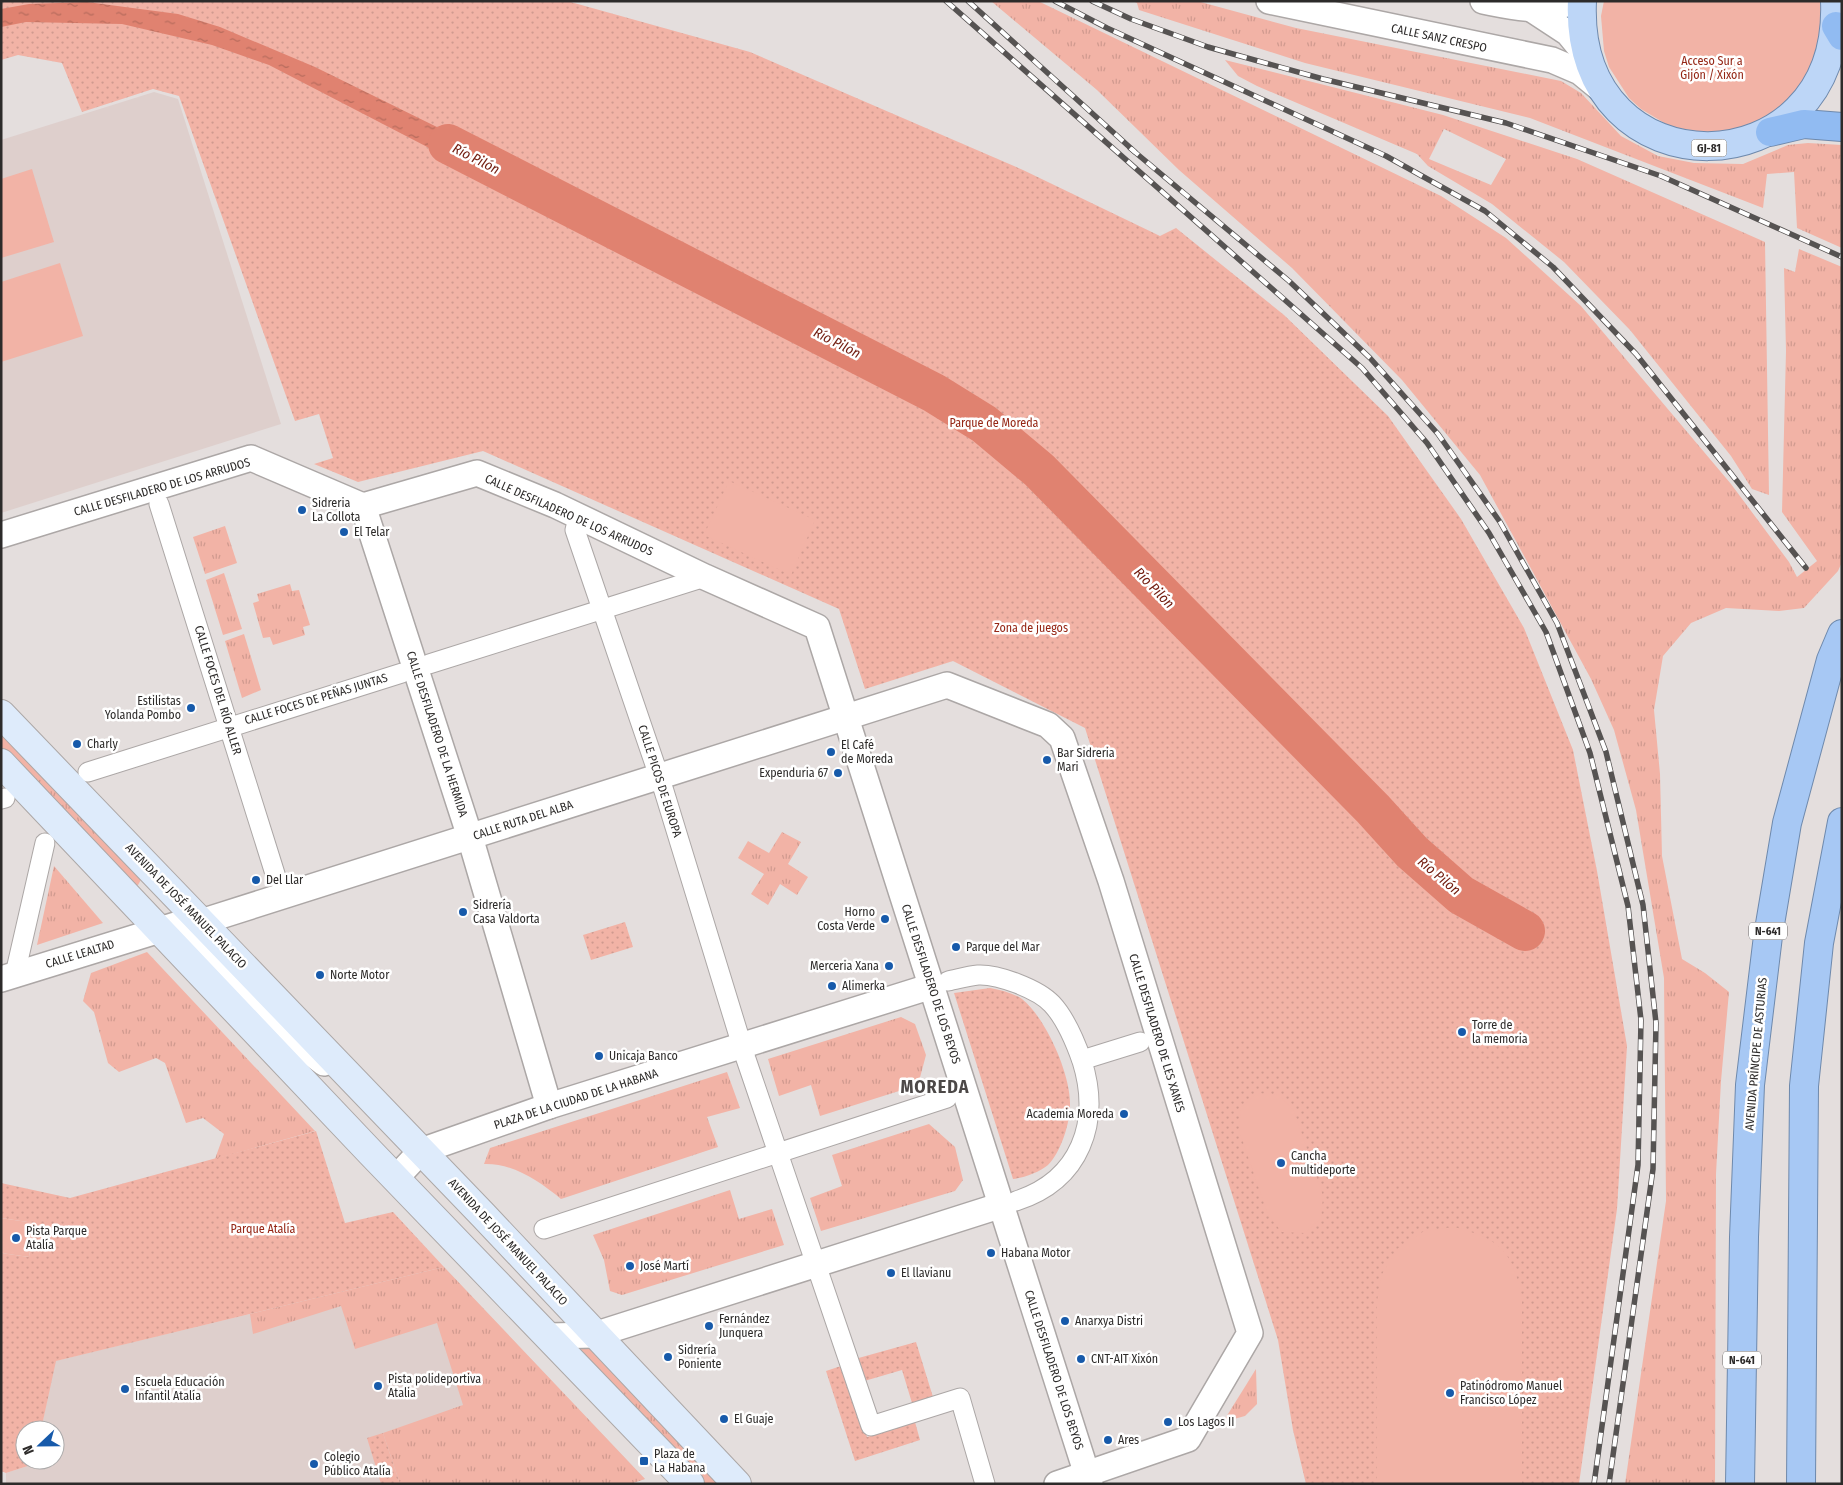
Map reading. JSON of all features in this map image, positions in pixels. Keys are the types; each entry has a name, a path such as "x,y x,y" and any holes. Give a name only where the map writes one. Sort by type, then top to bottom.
{"highway":[{"name":"GJ-81","path":"1770,132 1804,124 1842,127"},
{"name":"AVENIDA PRÍNCIPE DE ASTURIAS","path":"1740,1484 1744,1237 1750,1085 1768,936 1787,823 1830,660 1842,634"},
{"path":"1800,1484 1804,1086 1819,943 1842,822"},
{"path":"1802,1415 1814,1484"}],"main road":[{"name":"GJ-81","path":"1582,1 1581,26 1586,56 1602,90 1628,118 1648,132 1678,144 1709,148 1740,144 1770,132 1804,106 1827,69 1838,21"},
{"name":"AVENIDA DE JOSÉ MANUEL PALACIO","path":"1,714 737,1484"},
{"path":"1,763 690,1484"}],"street":[{"name":"CALLE SANZ CRESPO","path":"1269,1 1552,60 1580,72 1602,90"},
{"path":"1483,1 1534,10 1555,8 1574,1"},
{"path":"1534,10 1568,33 1586,56"},
{"name":"CALLE DESFILADERO DE LOS ARRUDOS","path":"1,535 251,458 363,506 477,473 555,506 705,577 817,627"},
{"name":"CALLE FOCES DEL RÍO ALLER","path":"159,504 276,877"},
{"name":"CALLE DESFILADERO DE LA HERMIDA","path":"363,506 470,837 549,1106"},
{"name":"CALLE PICOS DE EUROPA","path":"578,518 575,530 659,776 742,1046 871,1426 960,1398 985,1484"},
{"path":"429,664 705,577"},
{"name":"CALLE DESFILADERO DE LOS BEYOS","path":"817,627 845,717 940,984 1009,1203 1088,1479"},
{"name":"CALLE FOCES DE PEÑAS JUNTAS","path":"88,772 402,673"},
{"name":"CALLE DESFILADERO DE LES XANES","path":"845,717 947,685 1048,725 1062,738 1111,881 1250,1334 1188,1439 1088,1479 1057,1484"},
{"name":"CALLE RUTA DEL ALBA","path":"201,922 845,717"},
{"path":"8,976 45,843"},
{"name":"AVENIDA DE JOSÉ MANUEL PALACIO","path":"159,929 179,924 285,1032 371,1099"},
{"name":"CALLE LEALTAD","path":"8,976 159,929"},
{"name":"PLAZA DE LA CIUDAD DE LA HABANA","path":"420,1151 549,1106 940,984 980,975 1020,984 1051,1003 1075,1039 1088,1079 1090,1108 1084,1140 1067,1169 1045,1188 1009,1203 594,1335"},
{"path":"1082,1060 1140,1042"},
{"path":"544,1229 947,1098"},
{"path":"396,1178 420,1151"},
{"path":"549,1336 594,1335"}],"shaded area":[{"path":"154,92 178,99 281,424 1,513 1,140"},
{"path":"444,1267 645,1479 631,1484 6,1484 6,1473 15,1470 65,1470 65,1420 43,1420 55,1361"}],"green space":[{"name":"Parque de Moreda","path":"1,1 567,1 750,52 1023,170 1160,236 1176,228 1284,315 1388,416 1461,519 1524,628 1573,750 1597,871 1627,1046 1617,1209 1579,1484 1306,1484 1293,1430 1278,1340 1085,728 953,661 865,689 839,609 483,451 358,482 314,464 333,458 319,414 295,421 179,96 153,89 82,112 62,63 18,55 1,60"},
{"path":"991,1 1038,1 1441,196 1506,238 1581,306 1731,484 1789,562 1797,577 1817,561 1782,512 1786,351 1784,268 1795,272 1799,249 1842,267 1842,562 1838,571 1804,608 1779,611 1726,608 1691,623 1663,656 1654,710 1660,774 1662,856 1682,959 1705,973 1729,992 1721,1081 1716,1174 1715,1484 1625,1484 1666,1201 1664,978 1636,810 1614,730 1591,679 1480,475 1402,380 1292,268 1179,170 1097,90"},
{"path":"1133,1 1197,1 1296,28 1561,81 1581,93 1621,136 1658,156 1694,163 1743,164 1788,145 1808,143 1842,145 1842,248 1797,228 1794,172 1767,174 1763,208 1530,118 1305,63 1139,10 1137,3"},
{"name":"Acceso Sur a Gijón / Xixón","path":"1604,1 1820,1 1823,24 1809,79 1771,118 1723,135 1671,127 1641,109 1629,98 1609,67 1604,51 1601,16"},
{"path":"1225,60 1443,115 1577,159 1765,242 1769,495 1752,489 1731,456 1630,330 1564,262 1492,204 1428,166 1417,154 1257,86 1238,76","holes":["1444,129 1506,159 1491,185 1429,159"]},
{"path":"32,169 54,242 1,258 1,179"},
{"path":"60,263 83,336 1,362 1,282"},
{"path":"729,481 815,520 791,575 704,535"},
{"path":"225,526 237,563 205,574 193,537"},
{"path":"224,573 242,629 223,635 206,580"},
{"path":"290,584 292,591 299,590 310,625 303,627 305,635 273,645 270,637 263,638 253,603 259,601 257,594"},
{"path":"244,634 261,690 242,698 225,641"},
{"path":"1,725 143,876 138,885 131,886 1,750"},
{"path":"782,832 801,842 788,864 808,877 797,895 780,884 768,905 751,894 764,874 738,858 748,841 769,853"},
{"path":"54,866 103,923 37,945"},
{"path":"625,922 633,947 591,960 583,935"},
{"path":"147,952 315,1131 215,1159 224,1134 203,1118 186,1123 165,1063 156,1058 119,1072 108,1063 94,1012 83,1001 91,973"},
{"path":"990,988 1007,992 1022,999 1040,1019 1062,1063 1069,1093 1070,1112 1057,1153 1045,1168 1013,1179 954,993"},
{"path":"901,1017 915,1024 926,1055 918,1085 820,1116 811,1085 779,1096 768,1059"},
{"path":"727,1072 740,1108 707,1117 718,1147 561,1199 525,1174 495,1164 484,1164 490,1148"},
{"name":"Cancha multideporte","path":"1257,1093 1279,1095 1294,1111 1323,1196 1321,1218 1305,1233 1282,1232 1268,1215 1239,1130 1241,1108"},
{"path":"929,1124 955,1147 963,1180 955,1191 821,1231 810,1198 842,1186 832,1155"},
{"name":"Parque Atalía","path":"316,1131 345,1223 393,1212 444,1267 56,1361 43,1420 15,1420 15,1470 6,1473 1,1471 1,1253 29,1257 34,1223 1,1218 1,1183 70,1198"},
{"path":"730,1190 739,1219 772,1209 784,1245 622,1295 610,1291 604,1260 593,1235"},
{"name":"Pista Parque Atalía","path":"1,1218 34,1223 29,1257 1,1253"},
{"name":"Patinódromo Manuel Francisco López","path":"1454,1227 1483,1237 1502,1250 1509,1259 1518,1283 1522,1299 1522,1484 1377,1484 1377,1301 1382,1274 1397,1249 1424,1231"},
{"path":"444,1267 645,1479 630,1484 400,1484 383,1433 463,1405 437,1323 355,1349 341,1306 253,1334 250,1314"},
{"path":"916,1342 933,1397 912,1403 902,1370 861,1382 855,1359"},
{"path":"585,1345 592,1348 722,1484 702,1484 579,1351"},
{"path":"844,1365 867,1437 915,1422 920,1440 855,1461 826,1371"},
{"path":"1256,1369 1257,1404 1245,1416 1223,1422"},
{"path":"383,1433 400,1484 381,1484 367,1438"}],"water":[{"path":"87,2 178,14 220,27 315,67 502,159 491,180 269,65 212,45 122,24 26,22 1,27 1,9 29,4"}],"waterway":[{"name":"Río Pilón","path":"448,144 934,393 984,424 1039,470 1373,809 1412,852 1461,895 1525,931"}],"railway":[{"path":"946,1 1362,368 1427,443 1489,533 1546,632 1590,753 1628,906 1641,1020 1638,1165 1594,1484"},
{"path":"968,1 1135,152"},
{"path":"1055,1 1107,28 1386,156 1485,211 1553,267 1636,354 1806,568"},
{"path":"1092,1 1131,19 1208,47 1323,79 1506,123 1661,176 1842,257"},
{"path":"1130,148 1289,281 1370,358 1438,434 1500,522 1557,623 1606,752 1643,905 1656,1023 1653,1169 1609,1484"}],"place":[{"name":"Sidreria La Collota","path":"302,510"},
{"name":"El Telar","path":"344,532"},
{"name":"Estilistas Yolanda Pombo","path":"191,708"},
{"name":"Charly","path":"77,744"},
{"name":"El Café de Moreda","path":"831,752"},
{"name":"Bar Sidreria Mari","path":"1047,760"},
{"name":"Expenduria 67","path":"838,773"},
{"name":"Del Llar","path":"256,880"},
{"name":"Sidrería Casa Valdorta","path":"463,912"},
{"name":"Horno Costa Verde","path":"885,919"},
{"name":"Parque del Mar","path":"956,947"},
{"name":"Merceria Xana","path":"889,966"},
{"name":"Norte Motor","path":"320,975"},
{"name":"Alimerka","path":"832,986"},
{"name":"Torre de la memoria","path":"1462,1032"},
{"name":"Unicaja Banco","path":"599,1056"},
{"name":"Academia Moreda","path":"1124,1114"},
{"name":"Cancha multideporte","path":"1281,1163"},
{"name":"Pista Parque Atalía","path":"16,1238"},
{"name":"Habana Motor","path":"991,1253"},
{"name":"José Martí","path":"630,1266"},
{"name":"El llavianu","path":"891,1273"},
{"name":"Anarxya Distri","path":"1065,1321"},
{"name":"Fernández Junquera","path":"709,1326"},
{"name":"Sidrería Poniente","path":"668,1357"},
{"name":"CNT-AIT Xixón","path":"1081,1359"},
{"name":"Pista polideportiva Atalia","path":"378,1386"},
{"name":"Escuela Educación Infantil Atalía","path":"125,1389"},
{"name":"Patinódromo Manuel Francisco López","path":"1450,1393"},
{"name":"El Guaje","path":"724,1419"},
{"name":"Los Lagos II","path":"1168,1422"},
{"name":"Ares","path":"1108,1440"},
{"name":"Plaza de La Habana","path":"644,1461"},
{"name":"Colegio Público Atalía","path":"314,1464"}],"district":[{"name":"MOREDA","path":"935,1087"}],"park label":[{"name":"Zona de juegos","path":"1031,628"}]}
